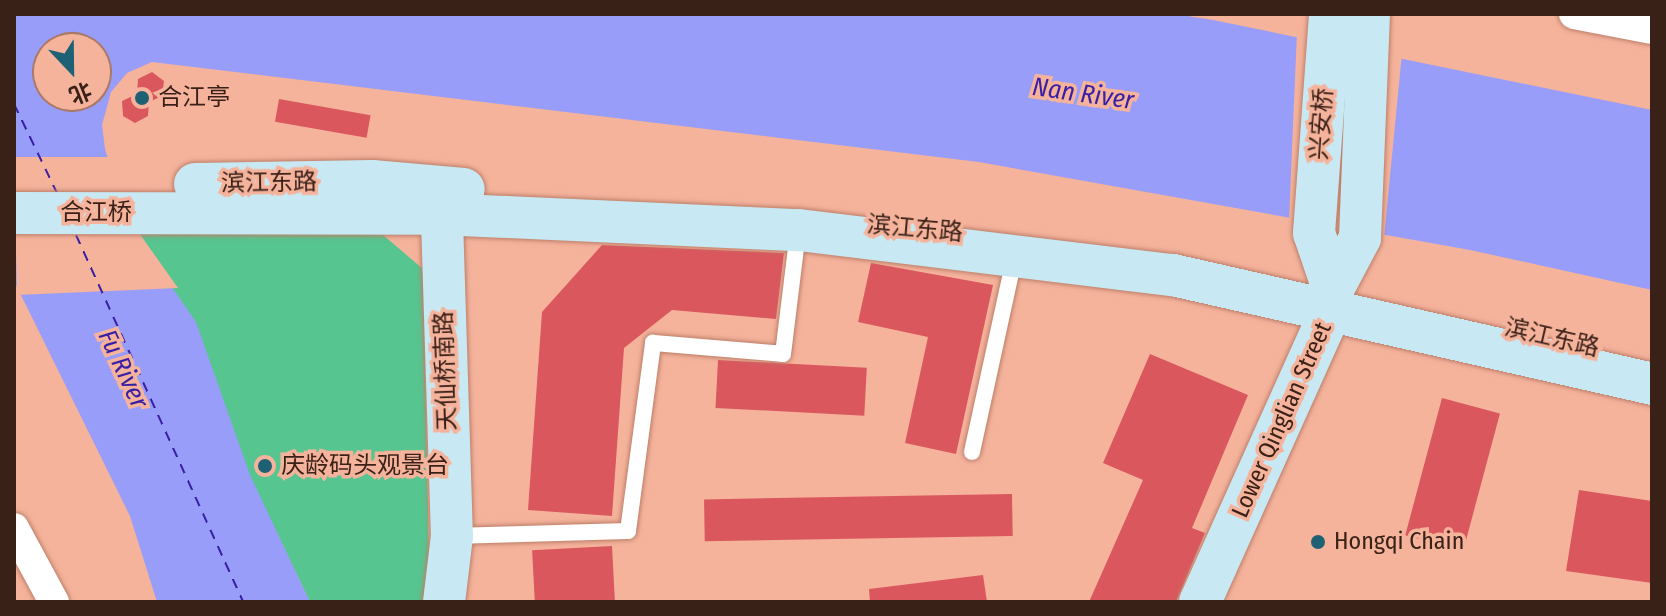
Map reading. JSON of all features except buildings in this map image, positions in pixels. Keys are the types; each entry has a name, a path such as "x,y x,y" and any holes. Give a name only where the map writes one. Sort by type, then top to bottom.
{"main road":[{"name":"兴安桥","path":"1314,233 1330,14"},
{"path":"1332,301 1360,238 1370,19"},
{"name":"合江桥","path":"14,187 172,198"},
{"name":"合江桥","path":"14,213 172,198"},
{"name":"滨江东路","path":"172,198 440,201 1167,251 1332,301 1652,384"},
{"name":"滨江东路","path":"440,201 799,230 1015,254 1332,301 1652,361"},
{"name":"天仙桥南路","path":"440,201 452,536 444,602"},
{"name":"Lower Qinglian Street","path":"1200,602 1332,301 1314,233"}],"street":[{"path":"1574,14 1652,29"},
{"path":"14,528 54,602"}],"lane":[{"path":"452,536 628,531 653,343 783,354 799,230"},
{"path":"972,452 1015,254"}],"green space":[{"path":"362,217 423,269 430,602 310,602 129,225"}],"water":[{"path":"14,14 1175,14 1652,110 1652,290 1470,250 979,162 152,62 127,73 112,91 112,32 32,32 32,112 106,112 102,125 105,149 129,225 196,322 250,475 310,602 157,602 130,516 14,281"}],"pier":[{"path":"1297,32 1402,53 1384,238 1289,220"},
{"path":"14,157 111,157 132,223 178,288 17,295"}],"ferry route":[{"path":"14,104 57,193"},
{"path":"76,235 243,602"}],"place":[{"name":"合江亭","path":"142,98"},
{"name":"庆龄码头观景台","path":"265,466"},
{"name":"Hongqi Chain","path":"1318,542"}],"water label":[{"name":"Nan River","path":"1083,94"},
{"name":"Fu River","path":"123,369"}]}
